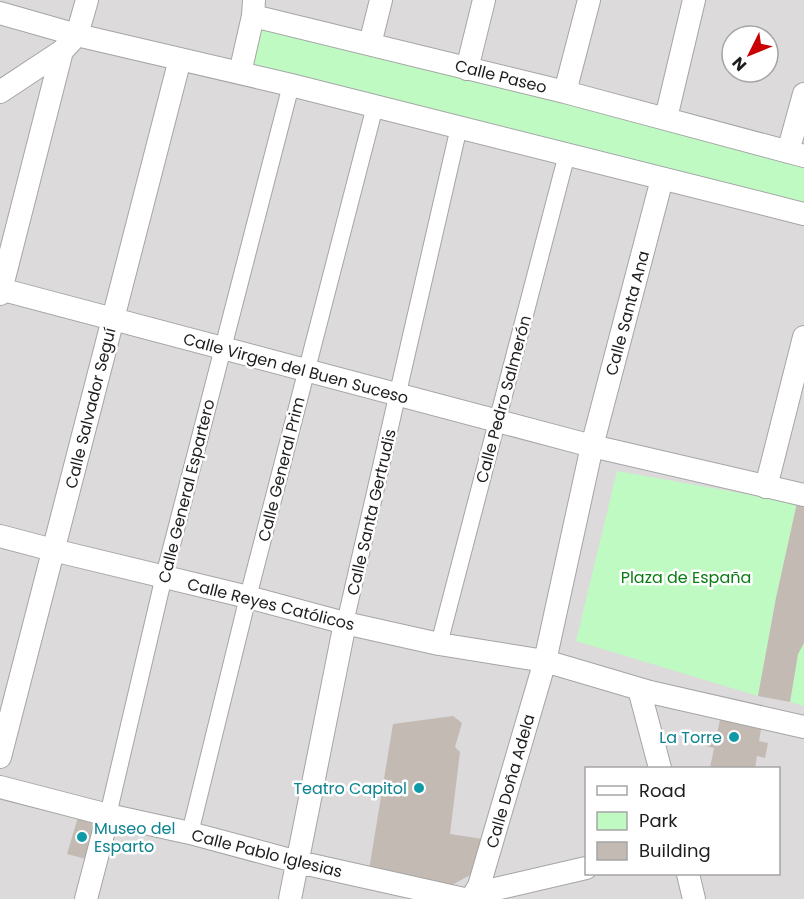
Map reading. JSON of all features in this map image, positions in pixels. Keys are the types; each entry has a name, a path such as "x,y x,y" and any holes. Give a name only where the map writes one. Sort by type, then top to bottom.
{"street":[{"path":"0,291 69,43 87,0"},
{"path":"370,44 381,0"},
{"path":"467,69 484,0"},
{"path":"565,92 589,0"},
{"path":"666,118 694,0"},
{"name":"Calle Paseo","path":"240,73 254,8 370,44 666,118 796,154"},
{"path":"0,13 69,43 180,59 804,214"},
{"path":"0,92 69,43"},
{"name":"Calle Salvador Seguí","path":"0,757 180,59"},
{"name":"Calle General Espartero","path":"86,899 164,576 291,85"},
{"path":"796,154 804,94"},
{"name":"Calle General Prim","path":"190,833 248,597 375,106"},
{"name":"Calle Santa Gertrudis","path":"290,899 345,623 459,127"},
{"name":"Calle Pedro Salmerón","path":"439,644 567,154"},
{"name":"Calle Santa Ana","path":"592,446 662,179"},
{"name":"Calle Virgen del Buen Suceso","path":"0,291 592,446"},
{"path":"766,488 804,337"},
{"path":"804,495 592,446 544,661 639,689 804,727"},
{"name":"Calle Reyes Católicos","path":"0,536 345,623 439,644 544,661"},
{"name":"Calle Doña Adela","path":"470,897 479,886 544,661"},
{"path":"639,689 660,767"},
{"name":"Calle Pablo Iglesias","path":"0,787 298,862 470,897"},
{"path":"470,897 585,868"},
{"path":"688,875 694,899"}],"shaded area":[{"path":"0,0 804,0 804,899 0,899"}],"green space":[{"path":"253,16 804,156 804,214 240,73"},
{"name":"Plaza de España","path":"617,471 797,503 758,696 576,641"},
{"path":"804,643 804,706 790,702 798,654"}],"building":[{"path":"797,503 804,505 804,643 798,654 790,702 758,696"},
{"name":"La Torre","path":"722,711 763,719 759,741 768,743 765,758 757,756 755,767 710,767 714,748 706,746 709,731 717,733"},
{"name":"Teatro Capitol","path":"453,716 462,723 455,747 460,752 450,834 483,839 479,870 445,889 368,876 393,724"},
{"name":"Museo del Esparto","path":"79,814 97,820 86,859 67,854"}],"place":[{"name":"La Torre","path":"734,737"},
{"name":"Teatro Capitol","path":"419,788"},
{"name":"Museo del Esparto","path":"82,837"}]}
